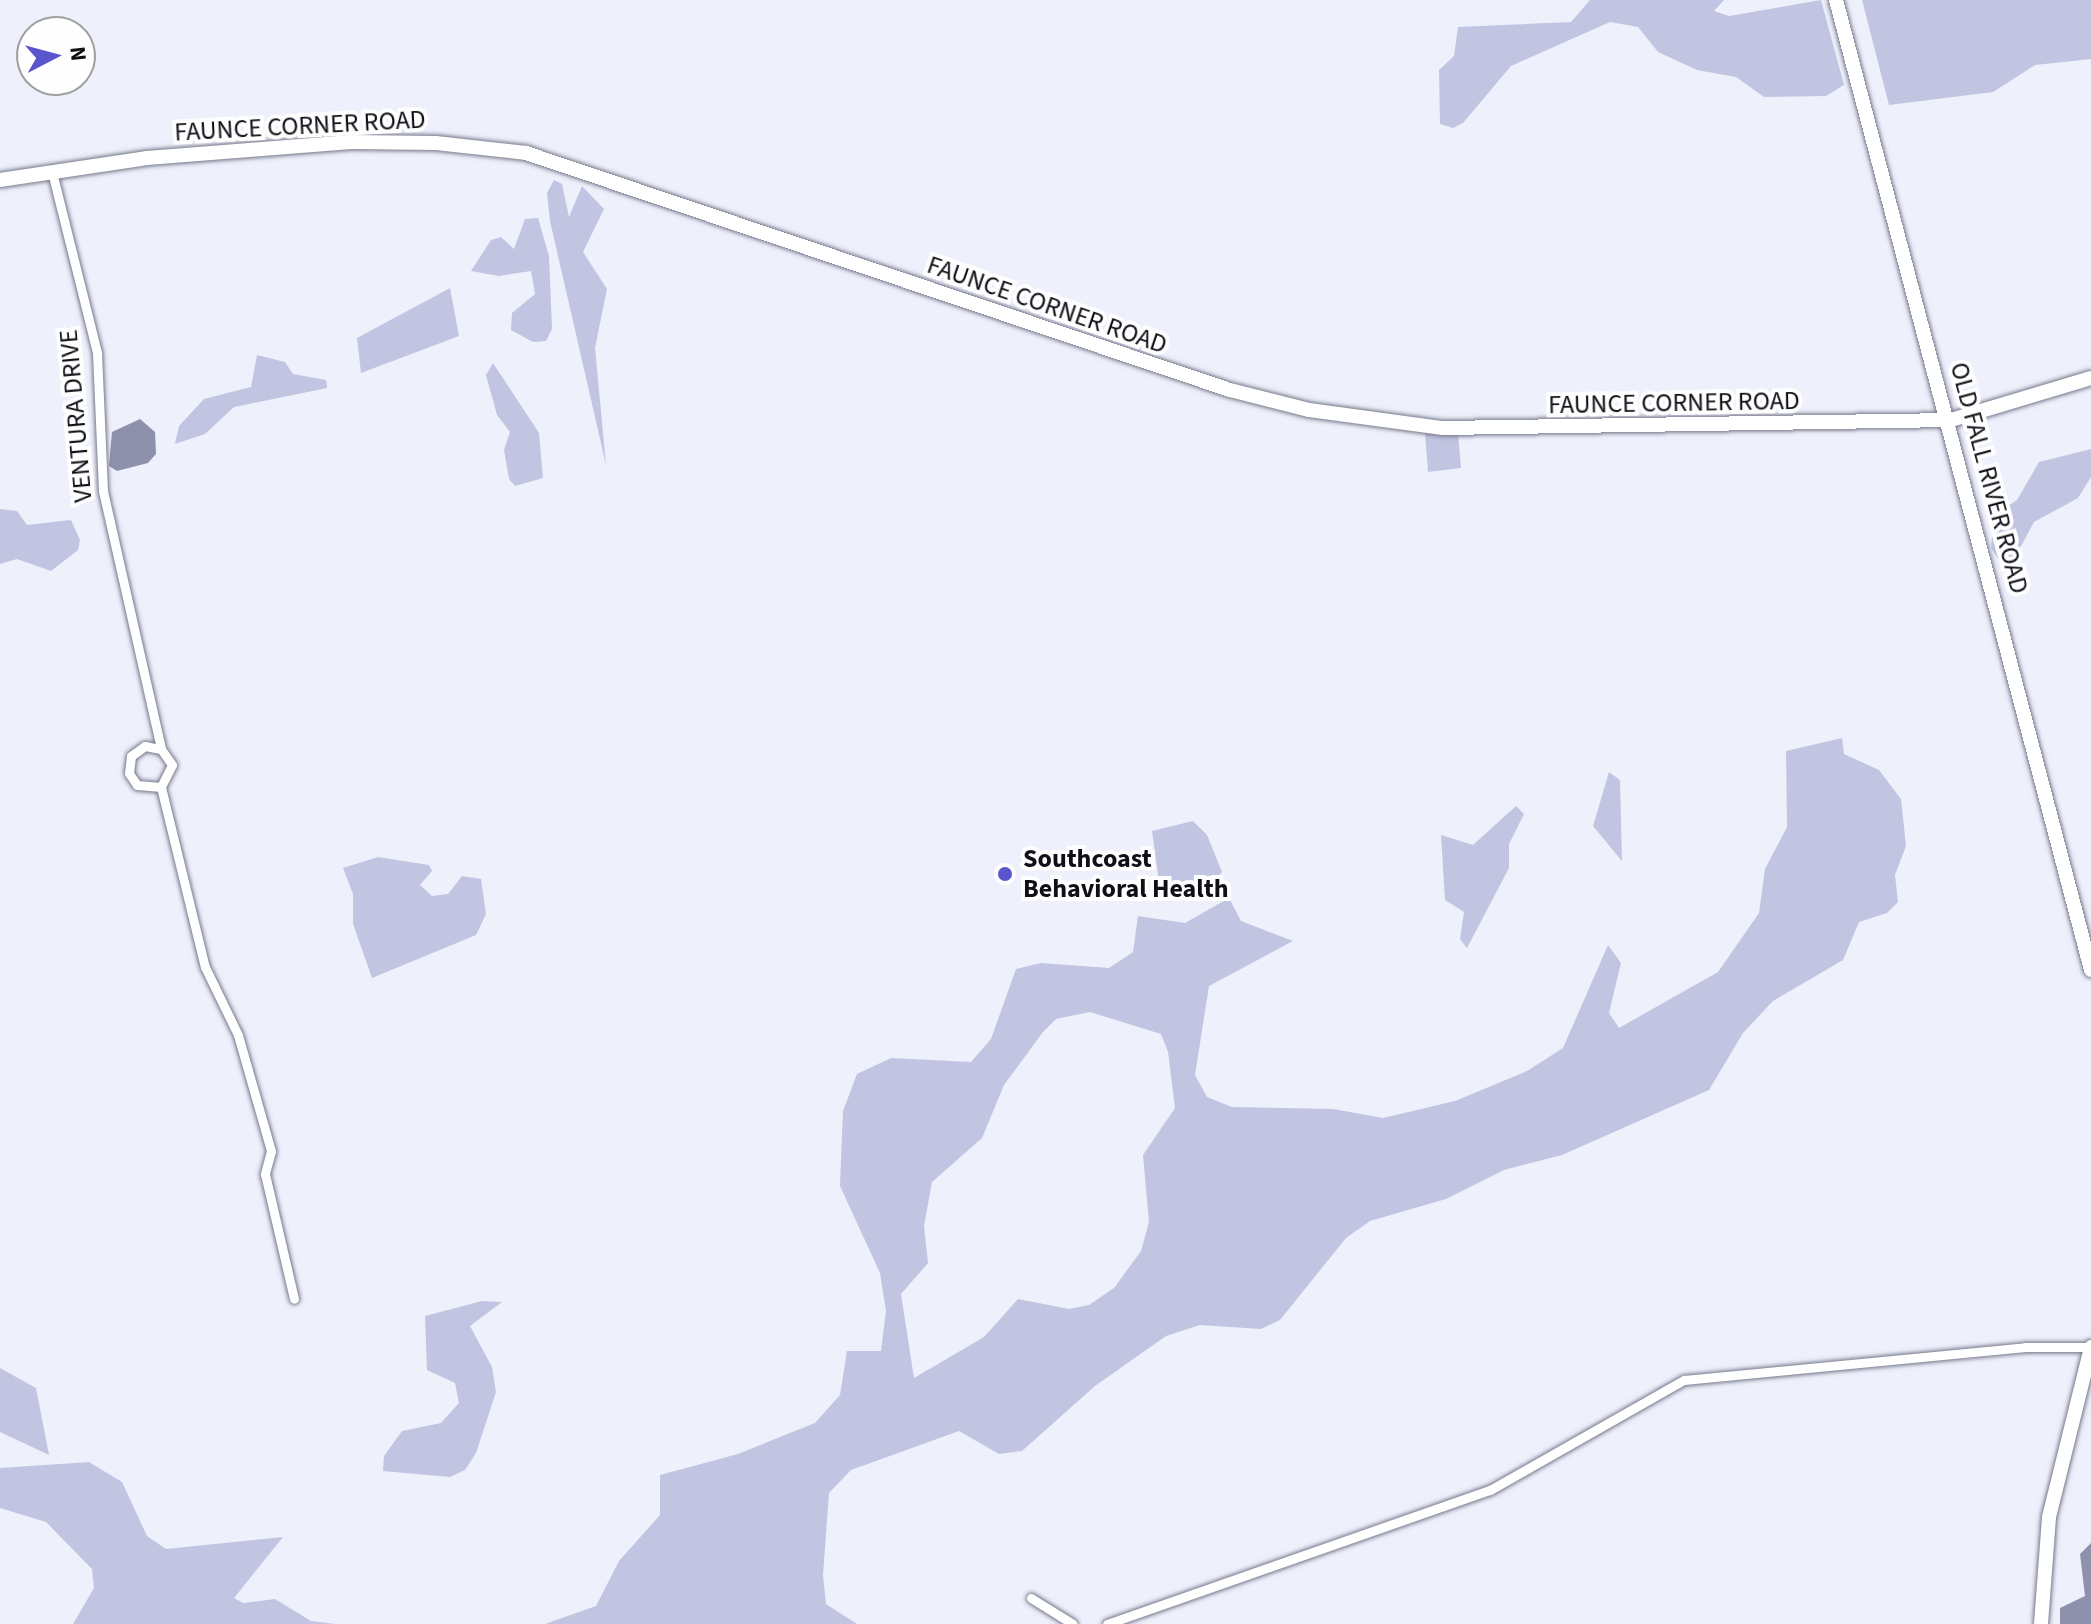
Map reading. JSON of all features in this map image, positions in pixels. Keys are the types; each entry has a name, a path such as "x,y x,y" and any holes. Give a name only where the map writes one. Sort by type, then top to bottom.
{"main road":[{"name":"OLD FALL RIVER ROAD","path":"1836,0 1951,420 2091,970"},
{"name":"FAUNCE CORNER ROAD","path":"0,180 147,158 351,142 436,143 526,153 746,224 1003,318 1309,410 1443,428 1951,420 2091,378"},
{"path":"2041,1624 2049,1517 2091,1347"}],"street":[{"name":"VENTURA DRIVE","path":"52,172 97,353 100,476 161,749 172,765 161,787 205,967 238,1035 271,1151 265,1174 294,1299"},
{"path":"161,749 137,750 128,769 141,788 161,787"},
{"path":"1107,1624 1490,1490 1684,1380 2025,1347 2091,1347"},
{"path":"1031,1598 1073,1624"}],"shaded area":[{"path":"1590,0 1724,0 1714,11 1729,16 1821,0 1844,85 1826,96 1764,97 1736,77 1697,70 1658,52 1638,27 1610,22 1511,66 1463,123 1453,128 1440,124 1439,70 1454,56 1458,27 1571,22"},
{"path":"1862,0 2091,0 2091,59 2035,65 1993,92 1889,105"},
{"path":"554,180 562,184 569,217 582,186 604,209 583,252 607,289 595,348 606,465 550,221 547,193"},
{"path":"538,218 549,256 552,329 546,341 533,342 511,330 512,313 535,294 531,271 499,276 471,271 491,240 501,237 514,249 525,219"},
{"path":"450,288 459,336 361,373 357,338"},
{"path":"257,355 285,362 293,374 326,380 327,388 234,407 205,434 175,444 179,426 204,399 251,387"},
{"path":"493,363 539,433 543,478 515,486 509,479 504,450 510,432 497,415 486,375"},
{"path":"140,419 155,432 156,454 148,463 117,471 109,466 112,432"},
{"path":"1425,432 1458,433 1461,468 1428,472"},
{"path":"2091,449 2091,477 2078,498 2034,522 2014,559 2000,562 1991,548 1994,515 2017,500 2039,462"},
{"path":"0,509 17,511 27,525 71,520 80,540 78,550 51,571 17,559 0,564"},
{"path":"1842,738 1844,754 1879,770 1901,799 1906,846 1895,875 1898,902 1887,913 1859,922 1843,960 1773,1001 1743,1033 1709,1090 1562,1155 1504,1170 1446,1199 1370,1221 1346,1238 1280,1320 1261,1329 1200,1325 1166,1336 1095,1386 1022,1451 999,1454 959,1431 851,1470 829,1493 823,1575 826,1604 857,1624 545,1624 596,1606 619,1561 660,1515 660,1475 738,1454 815,1423 840,1395 847,1351 881,1351 886,1311 880,1273 840,1186 843,1111 857,1074 891,1058 971,1062 991,1039 1016,969 1041,963 1109,968 1133,952 1138,916 1185,923 1229,898 1241,921 1293,941 1209,986 1195,1075 1207,1097 1232,1107 1333,1109 1383,1118 1455,1101 1527,1071 1563,1048 1608,945 1621,963 1609,1013 1619,1028 1718,972 1759,913 1765,869 1787,827 1786,751","holes":["1090,1012 1161,1034 1168,1052 1175,1108 1143,1155 1149,1222 1141,1251 1114,1288 1089,1305 1069,1309 1018,1299 984,1337 914,1378 901,1294 928,1263 924,1226 932,1182 982,1138 1004,1085 1056,1019"]},
{"path":"1609,772 1620,780 1622,861 1593,826"},
{"path":"1516,806 1524,814 1509,844 1509,868 1467,948 1460,939 1464,912 1445,900 1441,835 1473,845"},
{"path":"1193,821 1207,835 1222,872 1206,889 1187,893 1159,882 1152,831"},
{"path":"378,857 429,865 432,871 420,885 432,896 448,894 462,876 481,879 486,914 476,935 372,978 353,924 353,894 343,868"},
{"path":"482,1301 502,1302 470,1326 492,1367 496,1392 476,1453 465,1470 450,1477 383,1471 384,1456 402,1431 441,1423 459,1403 455,1383 427,1370 425,1316"},
{"path":"0,1368 36,1388 49,1455 0,1432"},
{"path":"89,1462 122,1482 147,1536 166,1549 283,1537 234,1598 243,1603 275,1599 311,1621 335,1624 73,1624 94,1588 92,1569 46,1522 0,1508 0,1468"},
{"path":"2091,1543 2091,1624 2060,1624 2060,1608 2085,1596 2080,1554"}],"place":[{"name":"Southcoast Behavioral Health","path":"1005,874"}]}
